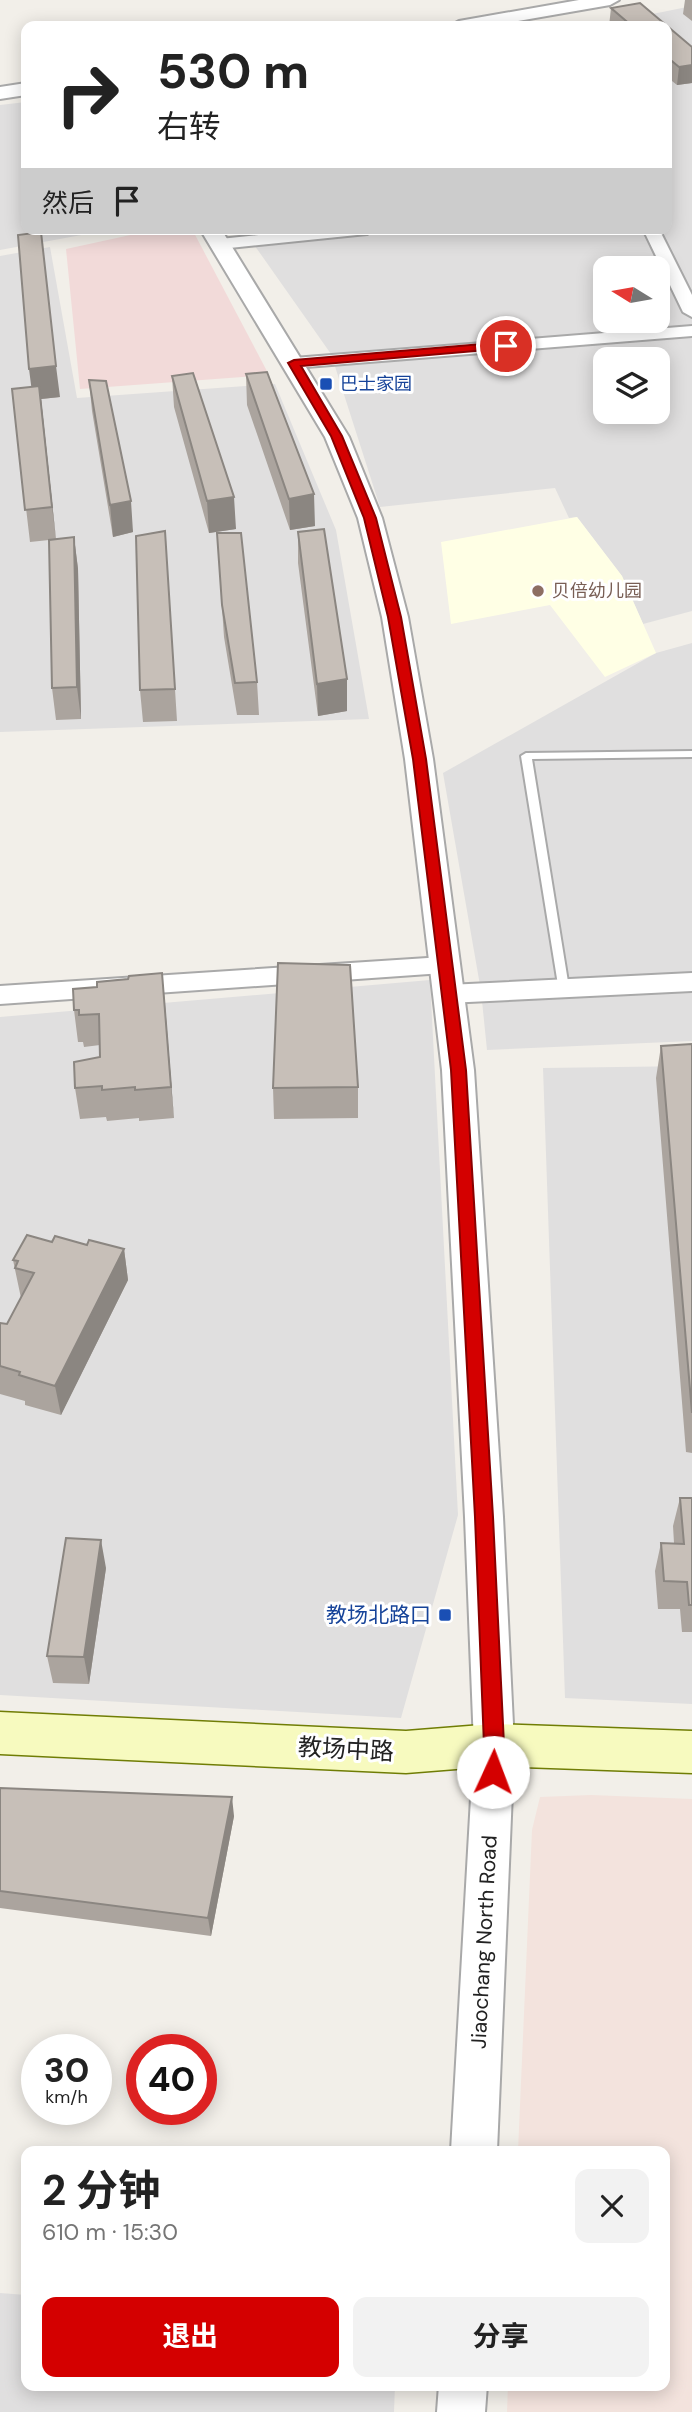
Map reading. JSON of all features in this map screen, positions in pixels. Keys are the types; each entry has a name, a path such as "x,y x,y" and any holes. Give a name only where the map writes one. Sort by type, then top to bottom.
{"main road":[{"name":"教场中路","path":"0,1733 406,1752 494,1745 692,1752"}],"street":[{"path":"488,21 610,0"},
{"path":"0,93 21,90"},
{"path":"215,237 250,235"},
{"path":"654,235 692,312"},
{"name":"Jiaochang North Road","path":"215,237 337,436 370,518 395,617 419,759 460,1098 484,1503 494,1745 474,2146"},
{"path":"294,363 692,331"},
{"path":"0,995 445,979 563,988 692,982"},
{"path":"461,2412 463,2391"}],"lane":[{"path":"563,988 526,756 692,754"}],"shaded area":[{"path":"692,6 692,611 643,624 622,576 577,517 569,518 555,488 380,507 331,354 247,235 672,235 672,21 618,21"},
{"path":"21,103 21,235 81,235 0,250 0,105"},
{"path":"130,235 195,235 269,375 80,389 66,249"},
{"name":"巴士家园","path":"50,247 77,398 275,384 336,530 369,719 0,732 0,256"},
{"name":"贝倍幼儿园","path":"577,517 622,576 656,653 605,677 550,605 451,624 441,542"},
{"path":"692,643 692,1041 487,1050 481,991 443,773 656,653"},
{"path":"430,980 458,1515 401,1718 0,1695 0,1017"},
{"path":"692,1066 692,1704 565,1698 543,1068"},
{"path":"591,1795 692,1799 692,2412 507,2412 508,2391 670,2391 670,2146 518,2146 532,1830 540,1797"},
{"path":"0,2293 21,2295 21,2391 395,2391 394,2412 0,2412"}],"building":[{"path":"640,3 661,21 626,21 611,8"},
{"path":"672,30 692,47 692,65 679,67 672,61"},
{"path":"18,235 41,235 56,366 29,369"},
{"path":"267,372 314,494 289,499 246,374"},
{"path":"193,373 234,497 207,501 172,376"},
{"path":"89,380 106,381 131,501 110,505"},
{"path":"39,386 52,507 25,510 12,389"},
{"path":"324,529 347,679 317,684 298,532"},
{"path":"165,531 175,689 140,690 136,536"},
{"path":"217,533 241,533 257,682 235,683 222,605"},
{"path":"74,537 77,687 52,688 49,540"},
{"path":"278,963 350,965 358,1087 273,1088"},
{"path":"162,973 171,1087 135,1090 135,1087 102,1090 102,1086 75,1088 74,1062 100,1057 99,1014 79,1015 79,1010 74,1010 73,989 97,987 97,982 128,979 129,976"},
{"path":"692,1044 692,1413 661,1046"},
{"path":"27,1235 52,1242 55,1236 87,1245 89,1240 124,1249 55,1386 0,1366 0,1323 7,1324 34,1273 15,1268 18,1261 13,1260"},
{"path":"680,1498 692,1498 692,1605 689,1605 687,1582 664,1581 661,1543 684,1544"},
{"path":"66,1538 101,1540 84,1657 47,1656"},
{"path":"0,1788 232,1797 208,1918 0,1891"}],"place":[{"name":"巴士家园","path":"326,384"},
{"name":"贝倍幼儿园","path":"538,591"},
{"name":"教场北路口","path":"445,1615"}],"route":[{"path":"493,1772 484,1517 458,1070 419,759 395,617 370,518 337,436 294,363 506,346"}]}
